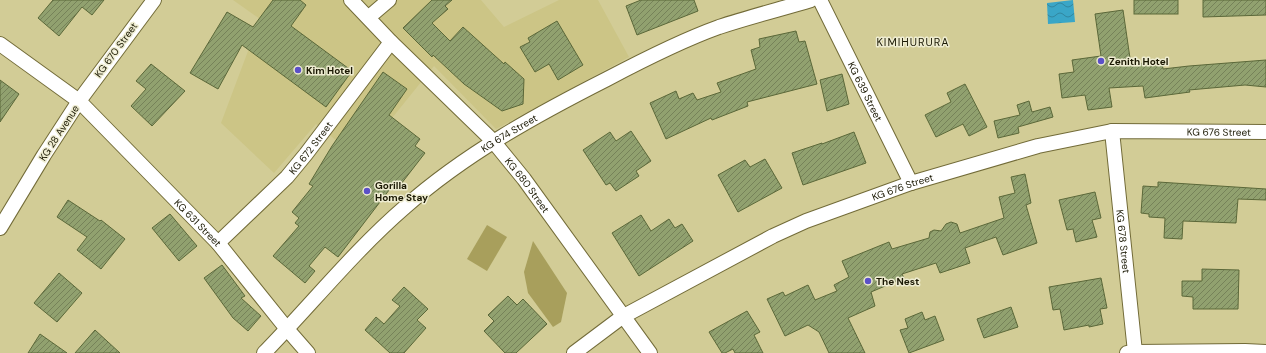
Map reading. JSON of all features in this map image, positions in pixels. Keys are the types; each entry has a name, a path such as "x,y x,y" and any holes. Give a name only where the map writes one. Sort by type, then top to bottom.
{"street":[{"name":"KG 670 Street","path":"80,101 154,0"},
{"name":"KG 680 Street","path":"352,0 391,42 494,141 524,179 622,317 650,353"},
{"path":"369,17 389,0"},
{"name":"KG 674 Street","path":"264,353 370,239 405,206 442,177 494,141 576,94 655,54 718,28 811,0"},
{"name":"KG 639 Street","path":"820,0 911,183"},
{"name":"KG 672 Street","path":"218,243 286,177 306,154 391,42"},
{"name":"KG 28 Avenue","path":"0,44 80,101 0,228"},
{"name":"KG 631 Street","path":"80,101 218,243 308,353"},
{"name":"KG 676 Street","path":"574,353 622,317 773,236 806,221 911,183 1038,146 1112,131 1266,132"},
{"name":"KG 678 Street","path":"1112,131 1131,352"},
{"path":"1131,352 1266,352"}],"shaded area":[{"path":"233,0 481,0 504,27 559,0 598,0 629,57 496,129 434,66 359,159 316,124 274,173 221,123 260,19"},
{"path":"487,225 507,237 487,271 467,259"},
{"path":"533,241 567,293 561,322 553,327 528,293 524,272"}],"water":[{"path":"1073,0 1075,22 1048,24 1047,3"}],"building":[{"path":"53,0 104,0 92,15 82,7 59,36 38,18"},
{"name":"Kim Hotel","path":"273,0 300,0 306,5 291,26 352,71 326,107 242,45 218,89 190,73 227,12 253,27"},
{"path":"432,0 452,0 445,6 448,9 432,23 450,41 463,27 504,64 505,62 524,79 523,104 502,111 464,84 433,55 432,57 403,28"},
{"path":"641,0 694,0 698,11 637,35 626,6"},
{"path":"1134,0 1178,0 1178,14 1134,14"},
{"path":"1203,0 1266,0 1266,15 1203,17"},
{"path":"1123,10 1131,65 1162,60 1163,69 1266,60 1266,87 1245,85 1189,90 1190,92 1145,98 1143,86 1109,88 1112,107 1088,110 1085,95 1062,98 1059,74 1074,72 1072,60 1101,56 1095,14"},
{"path":"557,21 583,65 558,80 549,64 535,72 520,47 530,42 528,38"},
{"path":"796,31 799,42 805,41 817,84 747,102 748,106 712,120 711,118 666,139 650,103 676,91 679,99 693,93 697,100 721,92 717,83 756,69 751,50 760,47 759,39"},
{"path":"151,64 185,91 152,126 131,106 146,89 136,81"},
{"path":"383,72 407,89 389,115 420,139 415,146 425,153 401,184 396,181 338,257 325,247 309,266 315,271 305,283 273,256 299,226 295,223 299,218 292,212 313,186 309,184 332,146"},
{"path":"842,74 849,104 827,111 820,80"},
{"path":"0,80 19,94 0,122"},
{"path":"965,84 987,127 969,136 963,124 936,137 925,115 951,102 947,93"},
{"path":"1029,101 1032,112 1050,107 1053,117 1018,127 1019,133 998,138 994,121 1020,115 1017,105"},
{"path":"631,131 651,161 636,171 639,176 616,191 610,183 606,185 583,150 610,132 616,141"},
{"path":"854,132 866,163 803,185 792,153"},
{"path":"765,159 782,188 738,212 718,175 745,160 750,167"},
{"path":"1025,174 1031,203 1026,205 1037,243 1003,255 996,237 965,248 970,263 940,273 936,263 902,274 904,278 871,292 875,306 848,318 865,353 829,353 819,332 808,325 785,336 767,299 783,292 785,296 808,285 815,300 837,291 834,285 849,277 842,261 889,242 892,249 929,238 930,232 934,230 941,231 946,224 951,222 957,224 960,233 1004,218 999,197 1015,193 1011,177"},
{"path":"1158,182 1266,189 1266,200 1238,199 1236,223 1183,221 1182,239 1164,238 1165,218 1149,217 1149,214 1141,213 1143,186 1158,187"},
{"path":"1095,192 1101,218 1092,220 1097,237 1076,242 1073,229 1067,230 1059,200"},
{"path":"68,200 100,221 101,220 125,239 101,269 77,250 87,237 57,217"},
{"path":"170,214 197,246 179,261 152,228"},
{"path":"641,215 651,231 669,219 675,228 682,224 693,241 639,276 612,233"},
{"path":"222,265 245,296 241,298 261,316 248,331 233,318 204,278"},
{"path":"1202,269 1239,270 1238,309 1193,309 1193,297 1182,296 1182,281 1202,281"},
{"path":"59,273 82,293 57,322 34,303"},
{"path":"1101,278 1107,308 1100,309 1103,324 1064,330 1060,309 1053,310 1049,287"},
{"path":"404,287 428,309 417,320 426,328 404,353 390,353 365,330 376,317 384,324 400,306 392,300"},
{"path":"508,296 517,305 523,299 547,324 516,353 505,353 484,331 494,321 488,315"},
{"path":"1011,307 1018,327 984,338 977,319"},
{"path":"747,311 760,332 754,335 763,353 735,353 733,349 722,353 709,332"},
{"path":"922,312 925,320 935,316 944,340 909,353 900,330 908,328 905,319"},
{"path":"95,330 120,353 75,353"},
{"path":"40,334 67,353 28,353"}],"place":[{"name":"Zenith Hotel","path":"1101,61"},
{"name":"Kim Hotel","path":"298,70"},
{"name":"Gorilla Home Stay","path":"367,191"},
{"name":"The Nest","path":"868,281"}],"district":[{"name":"KIMIHURURA","path":"913,42"}]}
